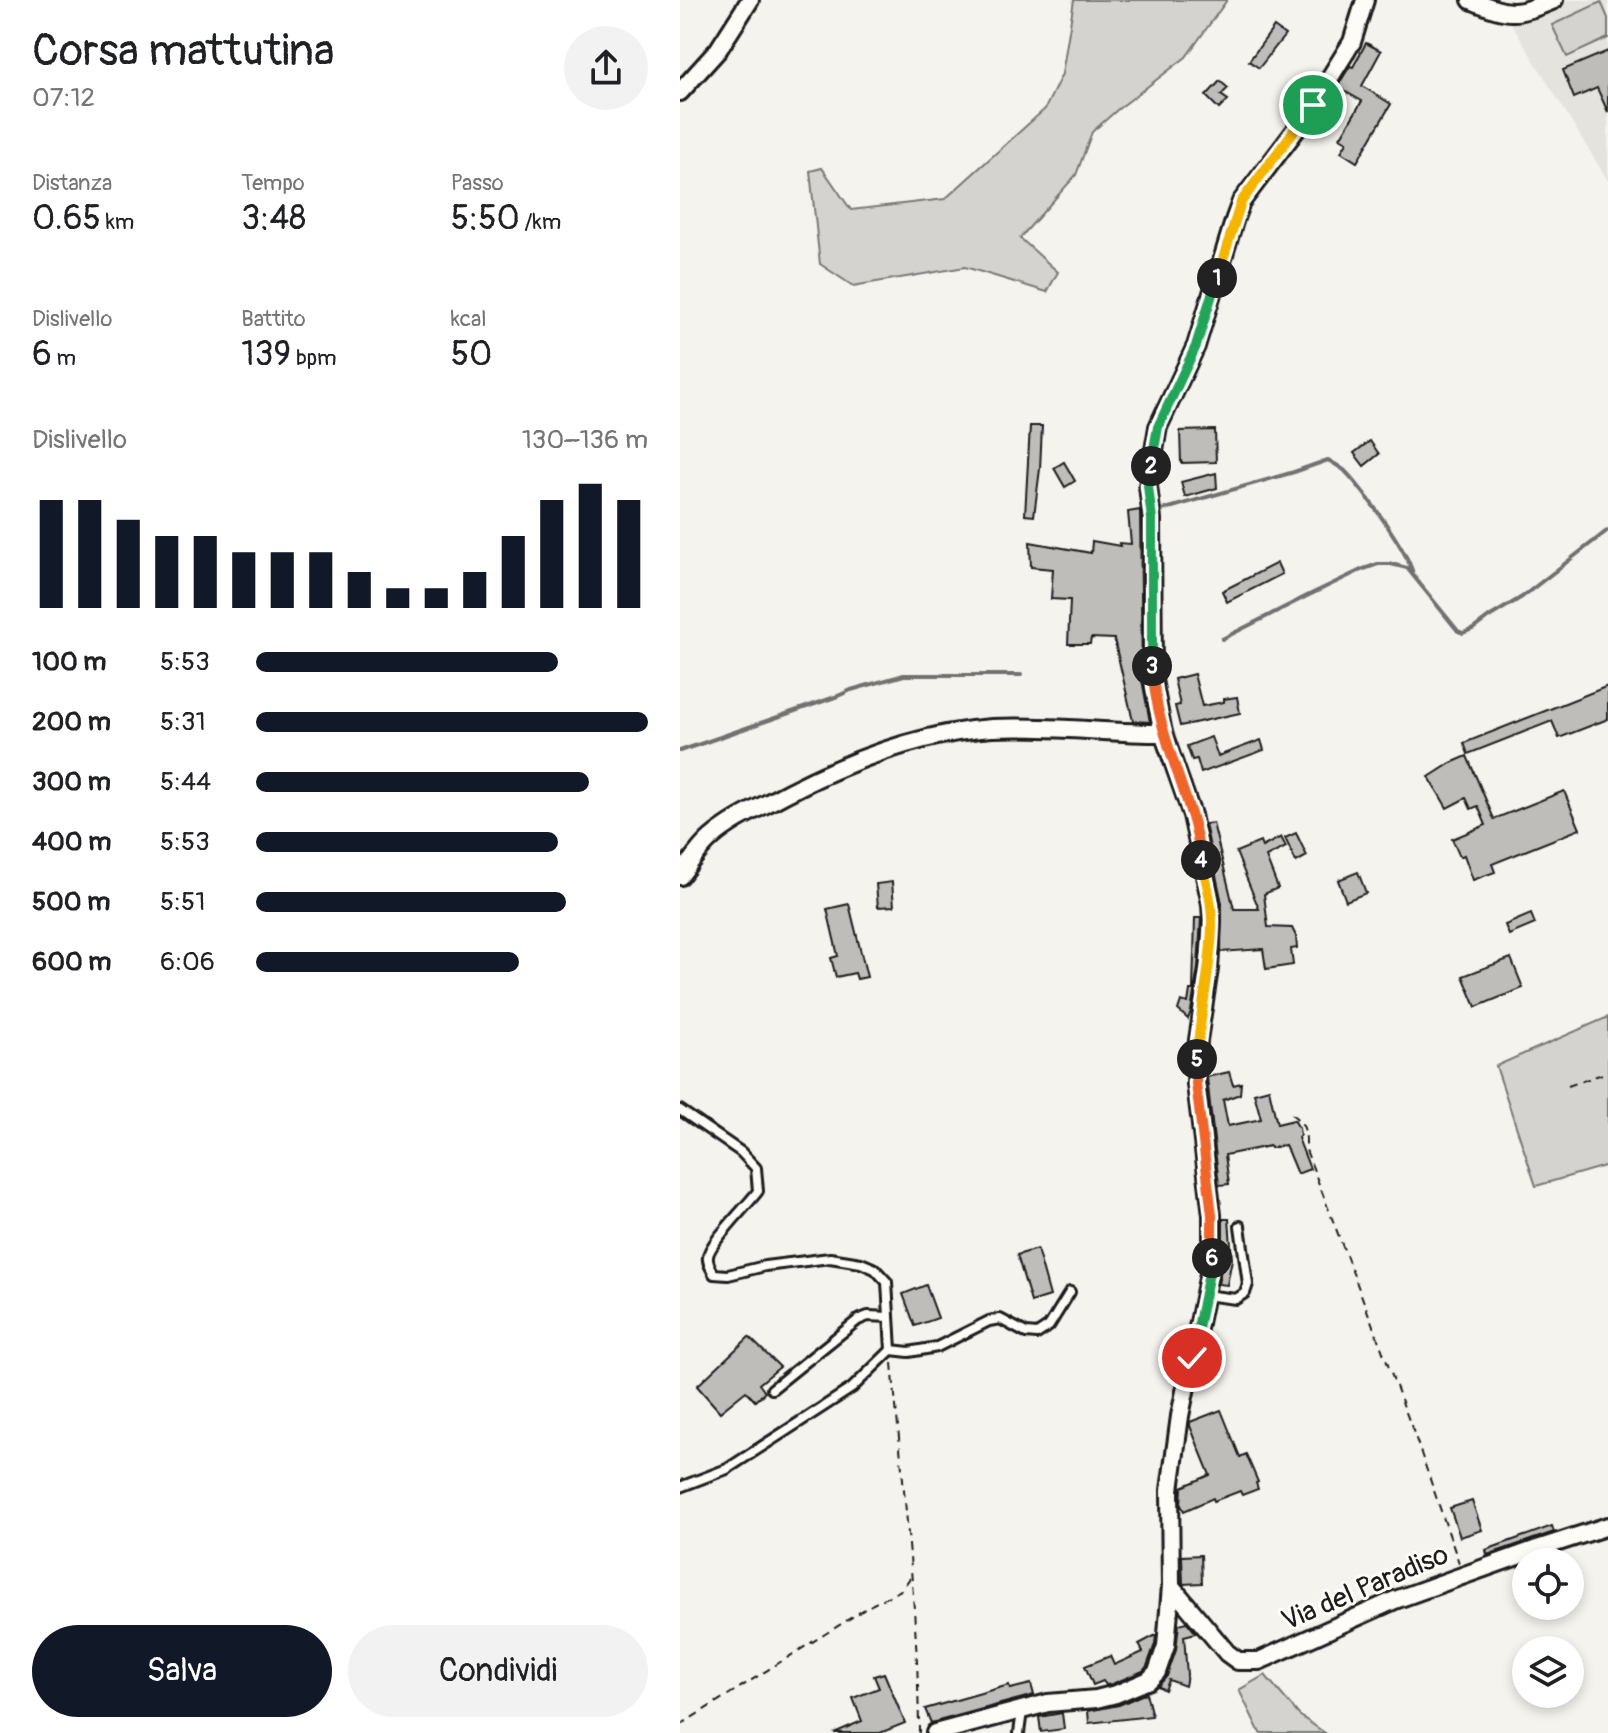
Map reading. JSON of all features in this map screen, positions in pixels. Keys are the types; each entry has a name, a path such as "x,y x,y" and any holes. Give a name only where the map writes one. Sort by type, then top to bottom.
{"street":[{"path":"680,92 718,50 750,0"},
{"path":"935,1733 1048,1703 1116,1694 1149,1680 1157,1672 1166,1646 1171,1586 1170,1490 1180,1416 1212,1259 1212,1215 1196,1084 1198,1040 1209,969 1211,904 1192,815 1163,733 1153,680 1152,519 1148,486 1158,427 1196,346 1241,202 1305,118 1352,42 1365,0"},
{"path":"1471,0 1508,13 1533,9 1554,0"},
{"path":"680,876 710,839 737,819 838,769 915,742 957,733 1020,727 1163,733"},
{"name":"Via del Paradiso","path":"1171,1586 1227,1653 1238,1661 1259,1661 1395,1600 1608,1526"}],"lane":[{"path":"680,1110 741,1152 756,1168 758,1191 710,1248 707,1260 714,1274 728,1275 765,1266 830,1258 861,1263 875,1269 887,1282 891,1350 852,1388 727,1469 680,1487"},
{"path":"1205,1295 1236,1299 1245,1293 1248,1284 1240,1226"},
{"path":"891,1350 909,1352 937,1347 989,1321 1000,1319 1026,1333 1037,1334 1049,1326 1070,1292"},
{"path":"772,1389 858,1320 868,1316 889,1317"},
{"path":"1019,1733 1022,1710"}],"path":[{"path":"1568,1086 1608,1072"},
{"path":"1291,1114 1300,1120 1305,1130 1306,1150 1415,1436 1463,1575"},
{"path":"891,1350 911,1577 919,1733"},
{"path":"680,1725 873,1604 901,1590 911,1577"}],"shaded area":[{"path":"1074,0 1227,0 1186,57 1092,132 1076,175 1020,238 1058,272 1047,292 965,267 853,286 820,264 810,171 822,168 851,210 945,199 1045,109 1062,74"},
{"path":"1565,0 1608,0 1608,181 1511,23"},
{"path":"1601,2 1608,18 1608,38 1567,57 1552,25"},
{"path":"1608,1017 1608,1165 1536,1186 1496,1066"},
{"path":"1265,1675 1299,1715 1325,1733 1260,1733 1239,1690"}],"building":[{"path":"1274,27 1285,35 1259,68 1249,61"},
{"path":"1366,43 1381,51 1362,86 1391,104 1357,162 1341,152 1347,142 1340,138 1362,101 1337,87"},
{"path":"1608,51 1608,112 1597,88 1574,98 1563,70"},
{"path":"1220,81 1228,88 1221,95 1228,100 1219,109 1206,96"},
{"path":"1030,426 1042,426 1034,516 1025,515"},
{"path":"1215,430 1216,462 1181,463 1180,431"},
{"path":"1370,441 1379,454 1364,466 1354,453"},
{"path":"1064,462 1075,481 1065,487 1054,468"},
{"path":"1216,473 1217,488 1185,497 1181,482"},
{"path":"1140,510 1142,680 1150,722 1133,721 1114,639 1091,638 1090,644 1068,644 1070,600 1051,599 1053,569 1031,567 1030,542 1091,553 1092,541 1120,546 1119,543 1131,544 1128,512"},
{"path":"1277,563 1282,574 1227,602 1222,591"},
{"path":"1194,674 1202,706 1237,697 1240,713 1180,726 1175,706 1180,705 1174,679"},
{"path":"1608,686 1608,719 1559,738 1552,721 1468,754 1464,743"},
{"path":"1211,737 1218,756 1261,740 1264,750 1201,773 1197,759 1192,760 1187,746"},
{"path":"1467,756 1494,819 1564,791 1580,829 1492,864 1495,872 1473,880 1464,855 1460,857 1452,839 1486,825 1478,806 1471,809 1466,798 1447,808 1429,777"},
{"path":"1213,823 1234,909 1259,909 1236,852 1260,842 1262,847 1281,837 1286,847 1266,857 1278,888 1264,894 1268,927 1292,928 1296,936 1297,948 1291,949 1293,965 1266,969 1263,949 1221,952 1222,903 1205,824"},
{"path":"1296,833 1307,856 1296,862 1285,838"},
{"path":"1358,872 1366,893 1346,901 1338,880"},
{"path":"892,882 894,906 878,907 876,884"},
{"path":"849,904 867,977 857,979 855,973 836,977 831,958 838,956 827,909"},
{"path":"1531,914 1535,924 1509,935 1505,925"},
{"path":"1195,918 1201,918 1198,968 1188,1019 1178,1010 1181,1001 1188,1003 1190,990 1193,990"},
{"path":"1511,958 1523,988 1476,1007 1463,976"},
{"path":"1229,1072 1233,1085 1241,1083 1240,1094 1223,1100 1228,1126 1261,1119 1254,1093 1269,1089 1277,1124 1294,1120 1299,1128 1298,1138 1310,1169 1297,1174 1285,1145 1270,1146 1225,1155 1229,1184 1219,1185 1207,1077"},
{"path":"1223,1219 1229,1219 1232,1259 1227,1285 1218,1284 1223,1259"},
{"path":"1037,1249 1050,1296 1031,1302 1017,1255"},
{"path":"926,1285 938,1318 915,1326 903,1294"},
{"path":"749,1337 780,1367 759,1384 765,1392 755,1401 746,1391 720,1412 697,1386"},
{"path":"1221,1410 1240,1457 1246,1454 1258,1489 1242,1495 1240,1491 1214,1501 1213,1498 1184,1511 1181,1505 1182,1487 1210,1475 1190,1422"},
{"path":"1472,1501 1482,1530 1460,1537 1450,1508"},
{"path":"1552,1526 1554,1532 1487,1555 1486,1550"},
{"path":"1201,1555 1202,1583 1183,1584 1182,1556"},
{"path":"1187,1622 1196,1633 1184,1636 1185,1686 1169,1680 1165,1690 1158,1686 1167,1676 1176,1650 1179,1624"},
{"path":"1156,1635 1143,1671 1112,1684 1106,1685 1103,1681 1093,1685 1085,1666 1110,1656 1114,1665 1143,1652 1139,1644"},
{"path":"884,1673 905,1723 880,1733 834,1733 862,1721 853,1698 879,1688 874,1676"},
{"path":"1031,1684 1034,1695 931,1723 925,1709 1009,1685 1010,1689"},
{"path":"1146,1693 1152,1716 1089,1723 1088,1711 1119,1705"},
{"path":"1062,1713 1064,1729 1041,1732 1039,1717"}],"waterway":[{"path":"1162,510 1328,460 1344,470 1372,505 1403,551 1413,574"},
{"path":"1222,639 1378,564 1407,568 1458,631 1463,633 1522,597 1608,530"},
{"path":"680,751 851,690 904,675 1021,675"}],"route":[{"path":"1192,1358 1212,1259 1212,1215 1196,1084 1212,920 1192,815 1163,733 1153,680 1152,519 1148,486 1158,427 1196,346 1241,202 1313,105"}]}
